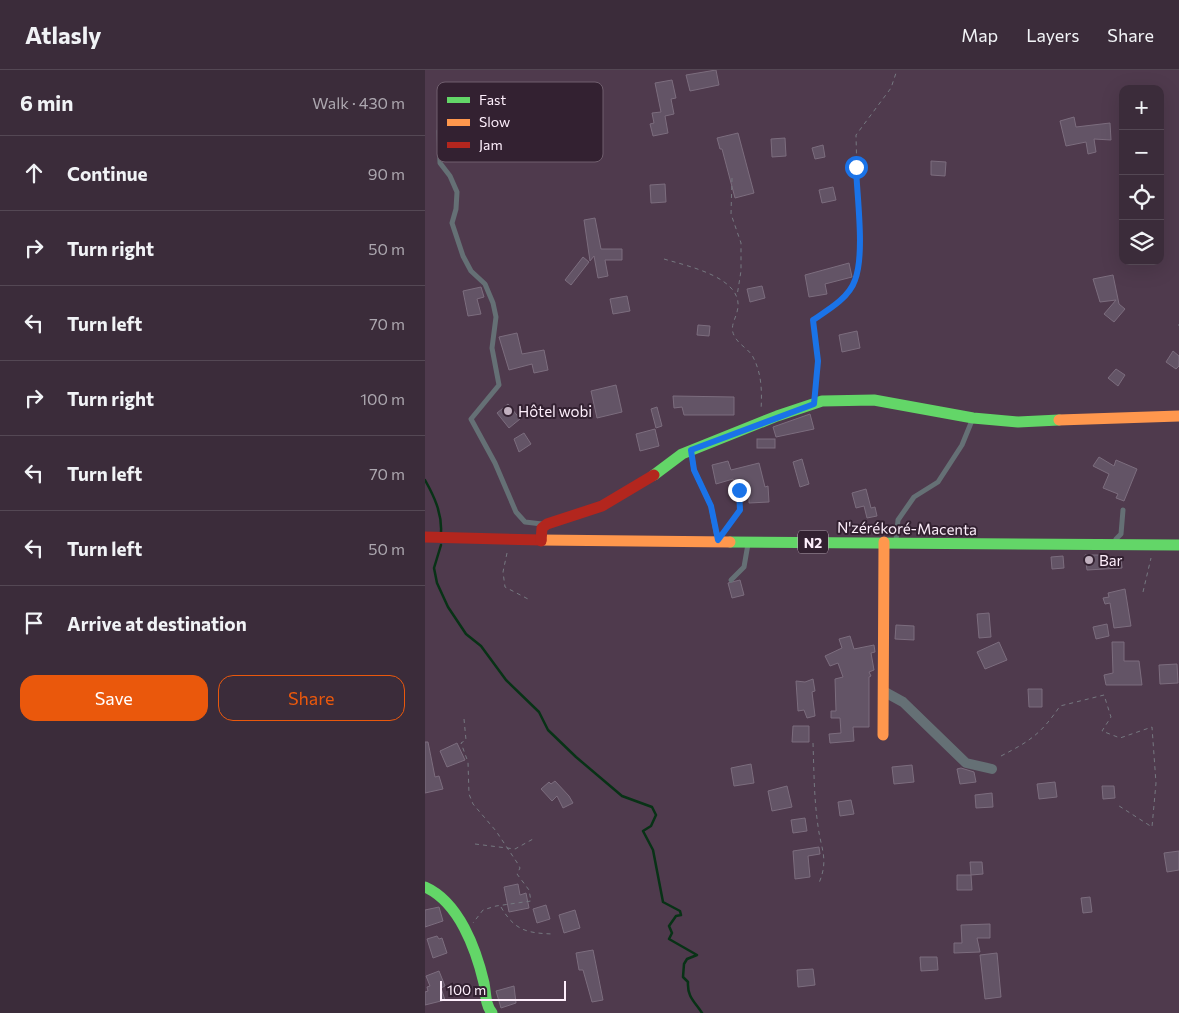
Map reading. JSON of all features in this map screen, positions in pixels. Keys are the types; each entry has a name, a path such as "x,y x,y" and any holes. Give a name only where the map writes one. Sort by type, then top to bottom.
{"main road":[{"path":"541,541 542,528 547,524 602,506 650,478 682,454 822,401 874,400 973,418 1018,422 1179,416"},
{"name":"N'zérékoré-Macenta","path":"436,537 541,541 718,540 1179,545"},
{"path":"883,735 883,691 890,542"},
{"path":"425,887 431,888 446,901 466,933 483,982 488,1008 492,1013"}],"street":[{"path":"883,691 903,702 966,763 992,770"}],"lane":[{"path":"440,162 450,176 457,192 456,209 452,223 463,256 471,271 485,284 493,303 496,318 492,348 499,385 471,419 495,463 520,518 530,524 547,524"},
{"path":"890,542 898,520 914,497 938,482 962,445 973,418"},
{"path":"691,450 694,470 711,506 718,540"},
{"path":"1110,544 1121,534 1123,510"},
{"path":"731,580 744,567 749,541"}],"path":[{"path":"814,404 818,361 813,320 842,299 855,281 859,253 855,136 891,88 897,70"},
{"path":"732,178 731,214 741,243 741,271 737,312 732,320 734,337 753,356 762,386 761,423"},
{"path":"664,259 697,269 727,283 737,297"},
{"path":"718,540 740,510 739,490 745,487"},
{"path":"510,540 503,572 505,587 528,599"},
{"path":"1143,592 1155,545"},
{"path":"1001,756 1043,731 1060,706 1104,696 1111,717 1102,731 1120,738 1152,727 1156,783 1152,827 1116,804"},
{"path":"464,719 467,740 461,743 468,762 469,794 473,804 496,831 518,864 520,868 517,874 529,890 531,902 501,907 496,906 483,910 466,933"},
{"path":"813,743 818,826 823,845 825,869 819,883"},
{"path":"475,844 515,849 533,839"},
{"path":"501,907 509,922 530,933 553,934"}],"building":[{"path":"716,70 719,85 690,91 686,75"},
{"path":"672,80 676,98 671,99 674,114 665,116 668,133 653,136 650,124 654,123 652,113 661,112 655,83"},
{"path":"1074,117 1076,127 1110,123 1111,140 1094,139 1096,152 1088,154 1086,142 1066,146 1060,121"},
{"path":"738,133 754,193 735,198 722,149 720,149 717,138"},
{"path":"785,138 786,156 772,157 771,139"},
{"path":"823,145 825,157 815,159 812,148"},
{"path":"931,161 946,162 945,176 931,175"},
{"path":"665,184 666,202 651,203 650,185"},
{"path":"833,187 836,200 822,203 819,190"},
{"path":"595,218 601,249 622,249 622,260 605,260 608,276 598,278 594,256 590,261 584,220"},
{"path":"583,257 589,262 571,285 565,280"},
{"path":"849,263 852,277 825,284 827,294 809,297 805,275"},
{"path":"1113,275 1119,304 1125,309 1114,322 1104,314 1116,300 1100,302 1093,279"},
{"path":"762,286 765,298 750,302 747,289"},
{"path":"481,287 484,297 477,299 481,314 468,316 463,291"},
{"path":"627,296 630,311 613,314 610,299"},
{"path":"698,325 710,326 709,336 697,335"},
{"path":"857,331 860,348 842,352 839,335"},
{"path":"517,333 522,354 544,350 548,370 534,373 532,364 509,370 499,337"},
{"path":"1173,351 1179,356 1179,366 1176,369 1166,362"},
{"path":"1116,369 1125,375 1118,386 1108,378"},
{"path":"616,385 622,412 597,418 591,391"},
{"path":"673,396 734,397 734,415 684,415 682,407 674,408"},
{"path":"508,404 520,419 509,428 497,413"},
{"path":"657,407 662,426 656,428 651,409"},
{"path":"810,414 814,429 776,437 773,427"},
{"path":"655,429 659,446 640,451 636,434"},
{"path":"524,433 531,444 519,452 514,439"},
{"path":"757,439 775,439 775,448 757,448"},
{"path":"1099,457 1114,466 1116,460 1137,469 1124,501 1116,498 1118,494 1103,488 1109,474 1093,466"},
{"path":"802,459 809,484 800,487 793,462"},
{"path":"728,461 731,470 759,463 765,487 768,486 769,502 749,503 749,483 735,485 733,479 716,484 712,465"},
{"path":"866,489 871,508 875,507 877,516 867,518 864,506 856,508 852,493"},
{"path":"1085,555 1103,555 1103,559 1121,558 1122,568 1087,570"},
{"path":"1063,556 1064,568 1052,569 1051,557"},
{"path":"740,580 744,595 732,598 728,583"},
{"path":"1125,589 1131,626 1114,628 1110,603 1105,604 1103,598 1109,597 1108,593"},
{"path":"989,613 991,637 979,638 977,614"},
{"path":"1107,624 1109,636 1096,639 1093,627"},
{"path":"896,625 914,626 914,640 895,639"},
{"path":"850,636 854,649 874,645 875,652 871,653 874,670 869,672 871,676 869,677 869,727 853,727 854,741 830,743 829,734 841,733 840,718 831,718 831,711 836,711 835,679 843,677 838,663 830,666 825,656 842,648 839,639"},
{"path":"999,642 1007,660 985,669 977,652"},
{"path":"1112,642 1124,642 1124,661 1139,661 1142,685 1106,685 1104,675 1113,673"},
{"path":"1177,664 1178,683 1160,684 1159,665"},
{"path":"813,679 815,691 812,692 815,716 807,718 804,710 798,711 796,681 805,682"},
{"path":"1028,689 1042,689 1042,707 1029,707"},
{"path":"793,726 809,726 809,742 792,742"},
{"path":"425,742 428,742 435,777 439,776 443,789 425,793"},
{"path":"457,743 465,760 447,767 440,751"},
{"path":"751,764 754,783 734,786 731,768"},
{"path":"912,765 914,782 894,784 892,767"},
{"path":"961,768 974,772 976,782 960,784 957,769"},
{"path":"555,781 573,803 563,808 557,796 552,801 541,789 549,782 551,784"},
{"path":"1055,782 1057,797 1039,799 1037,784"},
{"path":"787,786 792,807 772,811 768,791"},
{"path":"1102,786 1114,786 1115,798 1103,799"},
{"path":"992,793 993,807 976,808 975,795"},
{"path":"851,800 854,814 840,816 838,802"},
{"path":"805,818 807,831 793,833 791,820"},
{"path":"819,847 820,854 808,856 810,877 795,879 793,851"},
{"path":"1179,851 1179,870 1167,872 1164,853"},
{"path":"970,862 982,862 983,874 971,875"},
{"path":"957,875 971,875 972,890 957,890"},
{"path":"518,884 520,895 526,893 529,908 509,912 504,887"},
{"path":"1090,897 1092,912 1083,913 1081,898"},
{"path":"546,905 550,919 537,923 533,909"},
{"path":"439,907 443,921 425,927 425,910"},
{"path":"575,910 580,928 564,933 559,915"},
{"path":"990,924 990,938 977,938 980,952 954,953 954,943 962,943 961,925"},
{"path":"437,936 439,939 442,938 447,953 433,958 427,939"},
{"path":"593,950 603,1000 592,1002 583,970 579,970 576,953"},
{"path":"997,953 1001,997 985,999 980,955"},
{"path":"920,957 937,957 938,970 921,971"},
{"path":"813,969 815,985 798,987 797,970"},
{"path":"439,971 445,986 441,988 445,1000 425,1005 425,992 428,991 427,987 430,986 426,976"},
{"path":"514,986 516,1003 501,1008 496,991"}],"waterway":[{"path":"425,480 437,505 441,532"},
{"path":"441,545 434,568 437,583 448,607 466,634 481,646 506,680 539,712 548,730 576,757 622,796 652,807 656,815 651,826 643,831 653,850 663,902 680,911 681,915 676,916 669,926 672,933 669,939 697,955 687,959 684,964 683,977 688,982 690,996 702,1013"}],"traffic: fast":[{"path":"654,475 682,454 777,416 822,401 874,400 973,418 1018,422 1059,420"},
{"path":"730,542 1179,545"},
{"path":"425,887 437,894 447,904 457,915 464,928 476,956 484,983 487,1002 492,1013"}],"traffic: slow":[{"path":"1059,420 1179,416"},
{"path":"541,540 730,542"},
{"path":"883,735 884,542"}],"traffic: jam":[{"path":"541,541 542,528 547,524 602,506 654,475"},
{"path":"425,537 541,540"}],"place":[{"name":"Hôtel wobi","path":"508,411"},
{"name":"Bar","path":"1089,560"}],"route":[{"path":"739,490 740,510 718,540 711,506 694,470 691,450 777,416 814,404 818,361 813,320 842,299 855,281 859,253 856,167"}]}
